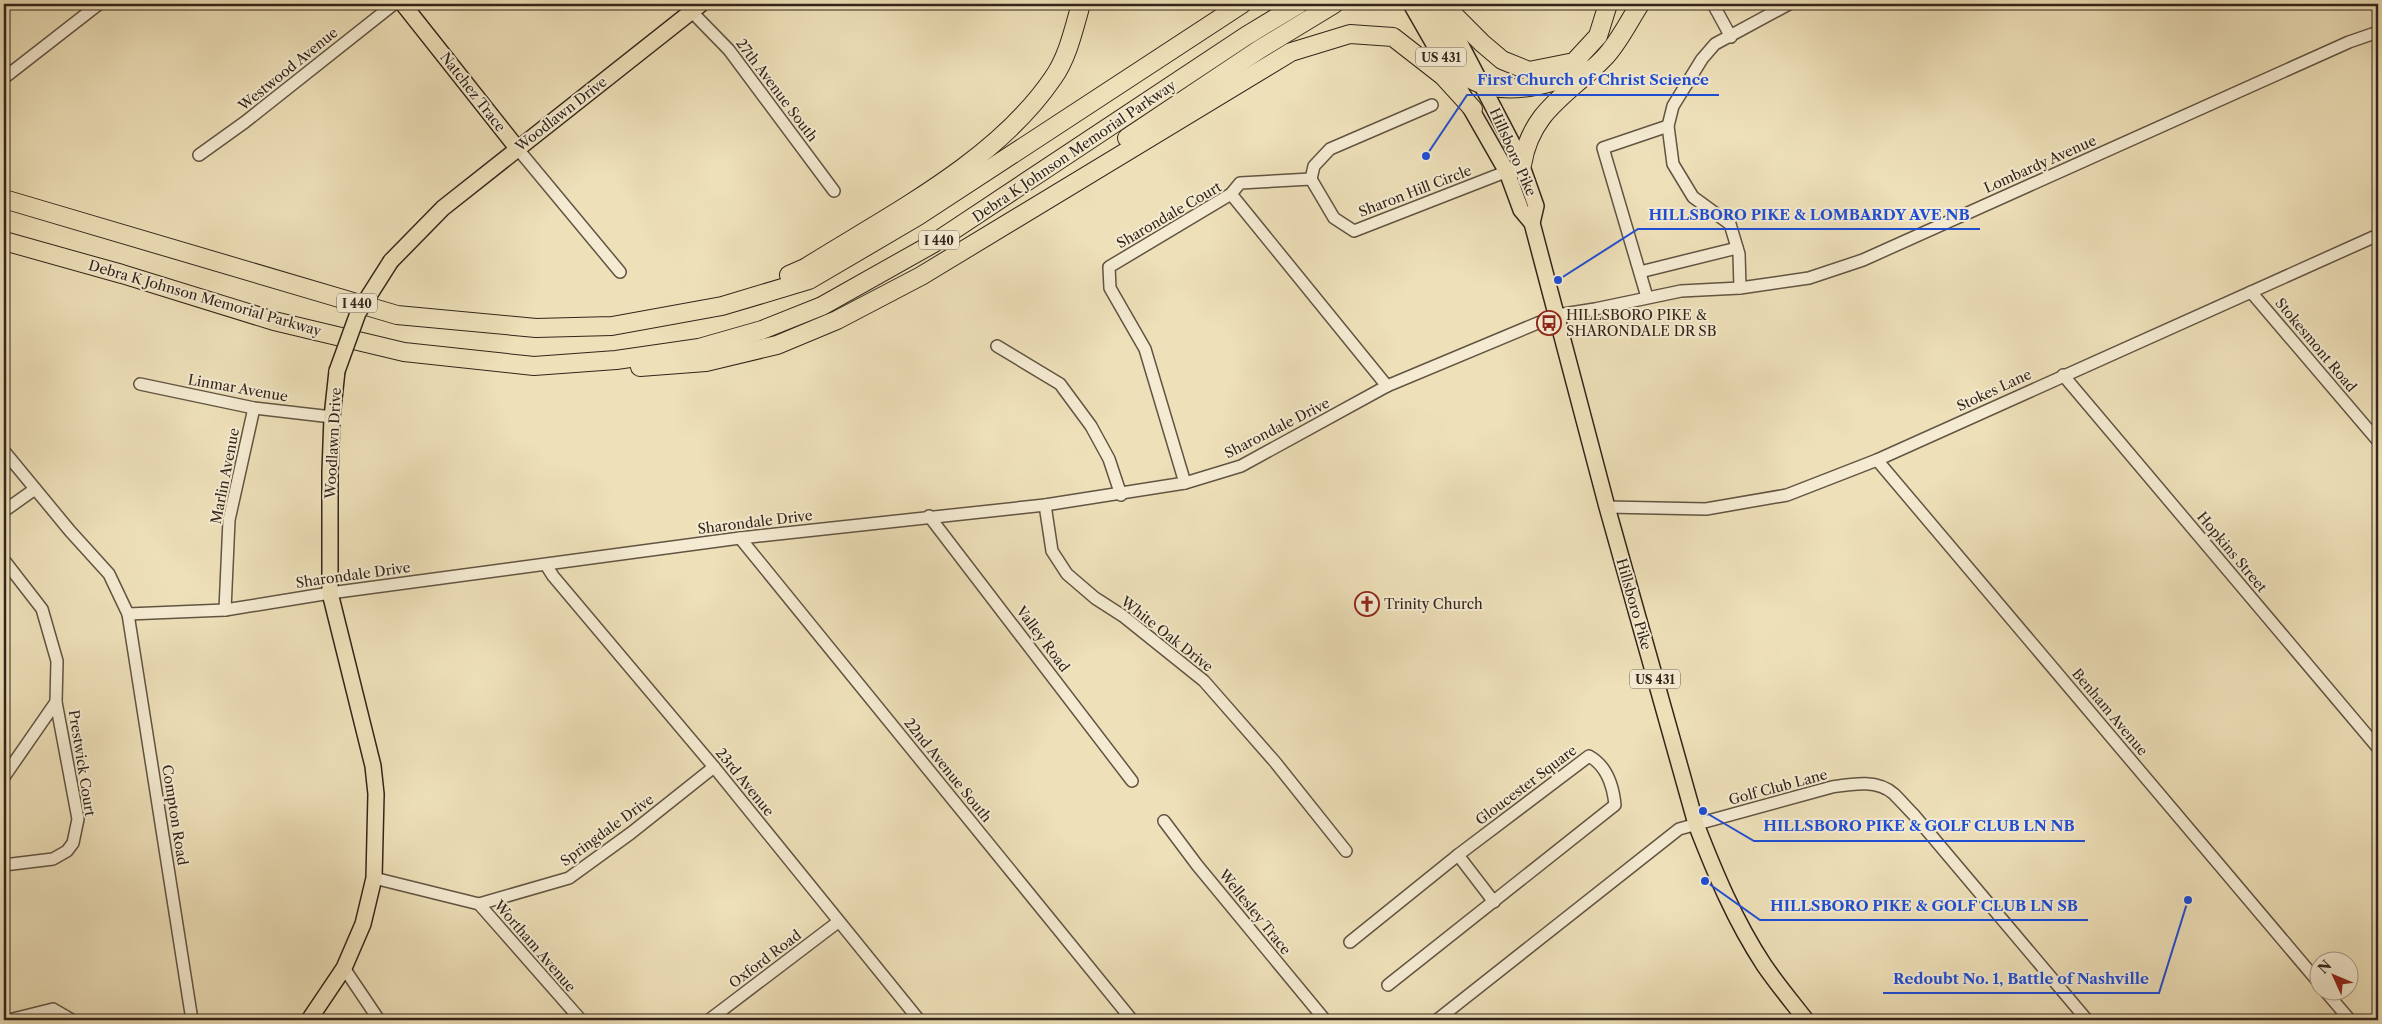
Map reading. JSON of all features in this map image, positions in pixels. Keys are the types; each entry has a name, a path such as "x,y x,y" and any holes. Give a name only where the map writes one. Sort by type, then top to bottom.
{"highway":[{"path":"722,306 805,268 925,193 972,160 1017,123 1054,77 1070,41 1081,4"},
{"name":"I 440","path":"4,199 397,315 536,328 612,326 722,306 809,280 893,231 1242,4"},
{"name":"Debra K Johnson Memorial Parkway","path":"4,241 283,323 404,352 534,366 616,360 698,348 762,330 822,306 934,243 1238,42 1299,4"},
{"path":"921,276 1260,50 1334,4"},
{"path":"1426,4 1470,79 1483,86 1528,88 1564,80 1591,69"},
{"path":"1443,4 1502,60 1529,71 1574,62 1598,36 1608,4"},
{"path":"1514,169 1542,115 1604,58 1640,4"},
{"path":"534,366 576,370 620,369 706,362 794,338 838,320 921,276 1291,52 1350,34 1393,37 1442,76 1472,109"}],"main road":[{"name":"Natchez Trace","path":"404,4 517,148"},
{"name":"Hillsboro Pike","path":"1411,4 1472,109 1514,169 1536,206 1532,223 1607,507 1696,824 1715,874 1738,920 1765,966 1806,1020"},
{"name":"Hillsboro Pike","path":"1439,4 1483,86 1514,169"},
{"name":"Woodlawn Drive","path":"309,1020 344,968 363,924 374,878 376,794 373,766 330,593 332,417 337,371 358,313 391,261 443,208 696,8"}],"street":[{"path":"4,78 99,4"},
{"name":"Westwood Avenue","path":"199,156 394,4"},
{"path":"1713,4 1731,37"},
{"path":"1740,288 1737,248 1730,224 1693,198 1673,164 1668,126 1673,106 1702,59 1715,44 1731,37 1788,4"},
{"name":"27th Avenue South","path":"696,8 834,191"},
{"name":"Lombardy Avenue","path":"1557,315 1595,310 1647,296 1681,291 1740,288 1809,278 1863,260 2349,42 2378,32"},
{"path":"1231,194 1240,183 1311,179 1314,166 1330,149 1432,105"},
{"path":"1647,296 1603,148 1668,126"},
{"name":"Natchez Trace","path":"517,148 620,272"},
{"name":"Sharon Hill Circle","path":"1311,179 1334,218 1354,231 1514,169"},
{"name":"Sharondale Court","path":"1186,483 1146,349 1110,288 1109,266 1231,194 1387,386"},
{"name":"Stokes Lane","path":"1607,507 1706,509 1787,495 1877,460 2378,235"},
{"path":"1641,276 1737,248"},
{"name":"Stokesmont Road","path":"2251,292 2378,441"},
{"name":"Sharondale Drive","path":"128,614 225,610 330,593 740,538 1045,505 1122,495 1186,483 1241,466 1387,386 1557,315"},
{"path":"997,346 1060,384 1091,426 1109,459 1122,495"},
{"name":"Hopkins Street","path":"2063,375 2378,748"},
{"name":"Linmar Avenue","path":"140,384 254,408 332,417"},
{"name":"Marlin Avenue","path":"225,610 229,520 254,408"},
{"path":"4,451 109,574 128,614"},
{"name":"Benham Avenue","path":"1877,460 2310,972"},
{"path":"4,511 35,489"},
{"name":"White Oak Drive","path":"1045,505 1052,552 1067,574 1095,598 1123,616 1204,681 1275,762 1346,851"},
{"name":"Valley Road","path":"930,516 1132,781"},
{"name":"22nd Avenue South","path":"740,538 1132,1020"},
{"name":"Prestwick Court","path":"4,560 42,609 57,661 56,702 78,819 73,843 67,851 54,859 4,865"},
{"name":"23rd Avenue","path":"546,565 553,576 714,767 919,1020"},
{"name":"Compton Road","path":"128,614 192,1020"},
{"name":"Prestwick Court","path":"4,777 56,702"},
{"name":"Gloucester Square","path":"1350,942 1458,856 1589,756 1601,765 1614,787 1615,805 1388,985"},
{"name":"Springdale Drive","path":"479,904 569,878 624,838 714,767"},
{"name":"Golf Club Lane","path":"1437,1020 1679,829 1854,784 1874,784 1892,793 1914,815 2087,1020"},
{"name":"Wellesley Trace","path":"1164,820 1198,865 1325,1020"},
{"path":"1458,856 1494,902"},
{"name":"Wortham Avenue","path":"374,878 479,904 581,1020"},
{"name":"Oxford Road","path":"709,1020 838,922"},
{"path":"344,968 379,1020"},
{"path":"2335,1002 2350,1020"},
{"path":"9,1020 53,1009 72,1020"}],"place":[{"name":"First Church of Christ Science","path":"1426,156"},
{"name":"HILLSBORO PIKE & LOMBARDY AVE NB","path":"1558,280"},
{"name":"HILLSBORO PIKE & SHARONDALE DR SB","path":"1549,323"},
{"name":"Trinity Church","path":"1367,604"},
{"name":"HILLSBORO PIKE & GOLF CLUB LN NB","path":"1703,811"},
{"name":"HILLSBORO PIKE & GOLF CLUB LN SB","path":"1705,881"},
{"name":"Redoubt No. 1, Battle of Nashville","path":"2188,900"}]}
